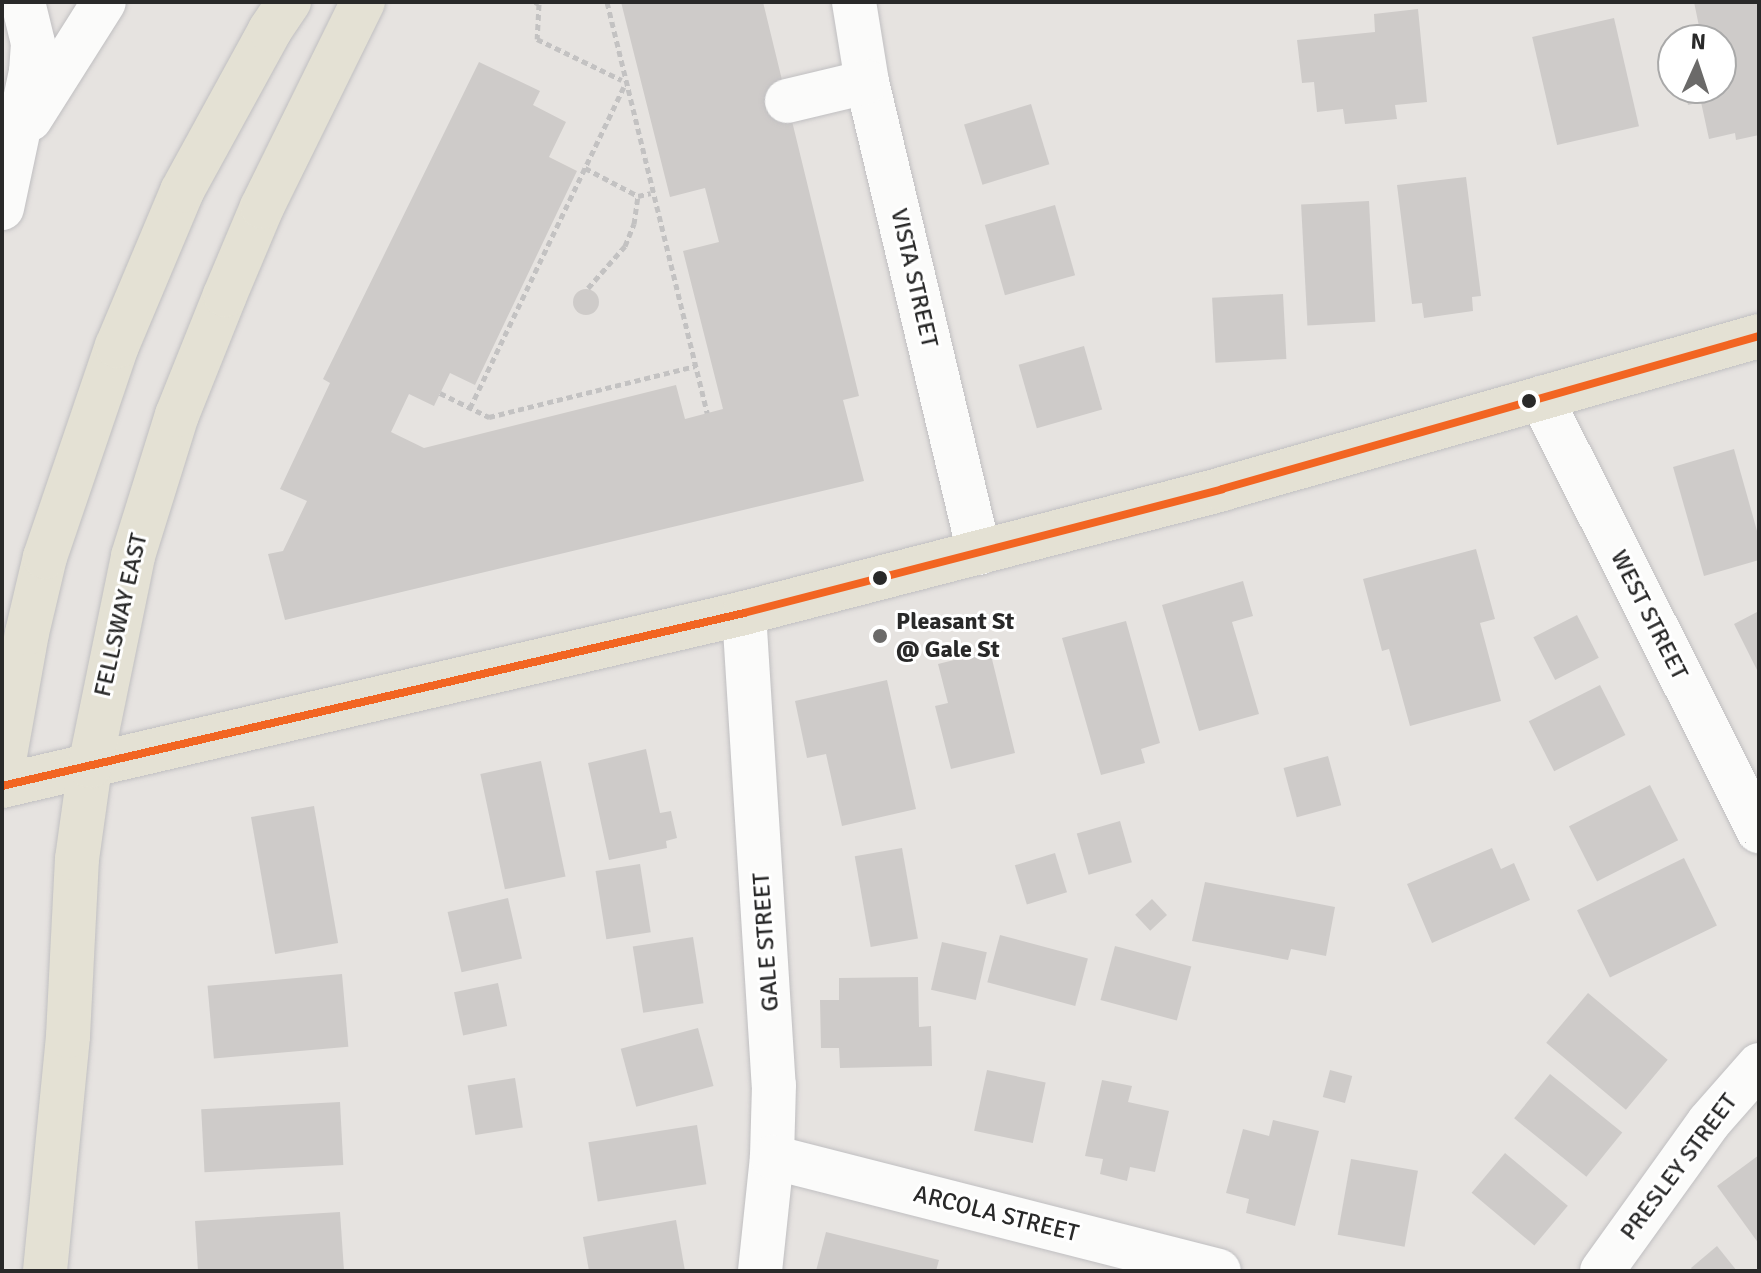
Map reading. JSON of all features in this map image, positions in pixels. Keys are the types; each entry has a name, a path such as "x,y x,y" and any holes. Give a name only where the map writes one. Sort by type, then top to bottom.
{"main road":[{"path":"2,772 27,633 45,557 117,346 182,191 270,30 289,2"},
{"name":"FELLSWAY EAST","path":"45,1271 68,1036 77,859 90,766 133,556 177,415 262,207 363,2"},
{"path":"2,786 744,613 979,553 1759,336"}],"street":[{"path":"2,208 18,138 33,43 23,2"},
{"path":"18,138 104,2"},
{"name":"VISTA STREET","path":"854,2 867,82 979,553"},
{"path":"787,101 867,82"},
{"name":"WEST STREET","path":"1541,398 1759,831"},
{"name":"GALE STREET","path":"744,613 774,1085 772,1157 760,1271"},
{"name":"PRESLEY STREET","path":"1602,1271 1709,1122 1759,1065"},
{"name":"ARCOLA STREET","path":"772,1157 1219,1271"}],"path":[{"path":"535,2 539,4 537,39 624,83"},
{"path":"607,2 624,83 707,413"},
{"path":"470,408 624,83"},
{"path":"585,168 638,196 651,193"},
{"path":"588,288 625,246 634,224 638,196"},
{"path":"440,393 489,417 695,366"}],"building":[{"path":"621,2 763,2 859,396 843,400 864,481 285,620 268,554 283,551 307,501 280,489 330,383 323,379 479,62 540,91 533,105 566,122 549,157 577,171 475,385 450,373 434,406 409,394 391,432 424,448 676,385 685,419 723,409 683,251 719,242 705,188 670,197"},
{"path":"1694,2 1759,2 1759,135 1736,140 1735,133 1709,139 1701,104 1737,104 1737,24 1699,24"},
{"path":"1418,9 1427,102 1395,105 1397,119 1345,124 1343,109 1317,112 1314,82 1302,83 1297,40 1375,32 1374,14"},
{"path":"1614,18 1639,126 1557,145 1532,37"},
{"path":"1031,104 1049,164 982,185 964,124"},
{"path":"1466,177 1481,296 1472,297 1473,311 1424,318 1422,303 1412,304 1397,185"},
{"path":"1369,201 1375,322 1307,325 1301,205"},
{"path":"1055,205 1075,275 1005,295 985,225"},
{"path":"586,289 595,293 599,302 595,311 586,315 577,311 573,302 577,293"},
{"path":"1283,294 1286,359 1215,363 1212,298"},
{"path":"1084,346 1102,409 1037,428 1019,365"},
{"path":"1734,449 1759,538 1759,560 1704,576 1673,467"},
{"path":"1476,549 1495,619 1480,623 1501,701 1410,726 1389,649 1382,651 1363,579"},
{"path":"1243,581 1253,616 1232,622 1259,714 1199,731 1162,605"},
{"path":"1759,611 1759,674 1734,624"},
{"path":"1577,615 1599,658 1555,680 1533,637"},
{"path":"1126,621 1160,743 1141,749 1145,763 1101,775 1062,638"},
{"path":"990,651 1015,753 951,769 935,706 948,703 938,664"},
{"path":"887,680 916,809 842,826 826,754 807,758 795,701"},
{"path":"1600,685 1625,735 1554,771 1529,721"},
{"path":"646,749 660,813 671,811 677,838 666,841 667,848 609,860 588,763"},
{"path":"1328,756 1341,805 1297,817 1284,768"},
{"path":"541,761 566,876 505,889 480,774"},
{"path":"1650,785 1678,840 1597,882 1569,826"},
{"path":"314,806 338,943 275,954 251,817"},
{"path":"1120,821 1132,862 1089,875 1077,833"},
{"path":"902,848 918,939 871,947 855,856"},
{"path":"1492,848 1501,869 1514,863 1530,900 1432,943 1407,884"},
{"path":"1055,853 1067,892 1027,904 1015,865"},
{"path":"1684,858 1717,925 1610,978 1577,910"},
{"path":"640,864 651,932 606,939 596,871"},
{"path":"1205,882 1335,907 1326,956 1291,949 1288,960 1192,941"},
{"path":"508,898 522,958 462,972 448,912"},
{"path":"1152,899 1167,915 1150,931 1135,915"},
{"path":"1000,935 1088,959 1075,1006 987,982"},
{"path":"693,937 703,1003 643,1013 633,947"},
{"path":"942,942 987,952 976,1000 931,990"},
{"path":"1115,946 1191,966 1177,1021 1101,1000"},
{"path":"342,974 348,1047 214,1058 208,986"},
{"path":"918,977 919,1027 931,1026 932,1066 840,1068 839,1048 821,1048 820,1000 839,1000 839,978"},
{"path":"498,983 507,1026 463,1035 454,992"},
{"path":"1588,993 1668,1060 1626,1110 1546,1043"},
{"path":"698,1028 714,1086 636,1107 621,1049"},
{"path":"987,1070 1046,1082 1033,1143 974,1131"},
{"path":"1330,1070 1352,1076 1345,1103 1323,1097"},
{"path":"1550,1074 1622,1133 1586,1177 1514,1118"},
{"path":"515,1078 523,1127 475,1135 468,1086"},
{"path":"1102,1080 1132,1086 1128,1102 1169,1111 1155,1172 1130,1167 1127,1181 1100,1174 1103,1159 1085,1156"},
{"path":"340,1102 343,1165 204,1172 201,1109"},
{"path":"1273,1120 1319,1131 1295,1226 1246,1213 1249,1199 1226,1193 1243,1129 1269,1136"},
{"path":"697,1125 706,1184 598,1201 588,1142"},
{"path":"1505,1153 1568,1206 1534,1246 1472,1193"},
{"path":"1759,1155 1759,1244 1717,1186"},
{"path":"1351,1159 1418,1171 1405,1247 1338,1235"},
{"path":"340,1212 344,1271 198,1271 195,1221"},
{"path":"676,1220 685,1271 589,1271 583,1237"},
{"path":"826,1232 939,1260 936,1271 816,1271"},
{"path":"1717,1246 1737,1271 1693,1271 1691,1268"}],"transit line":[{"path":"2,786 744,613 1222,489 1759,336"}],"place":[{"name":"Pleasant St @ Gale St","path":"880,636"}]}
